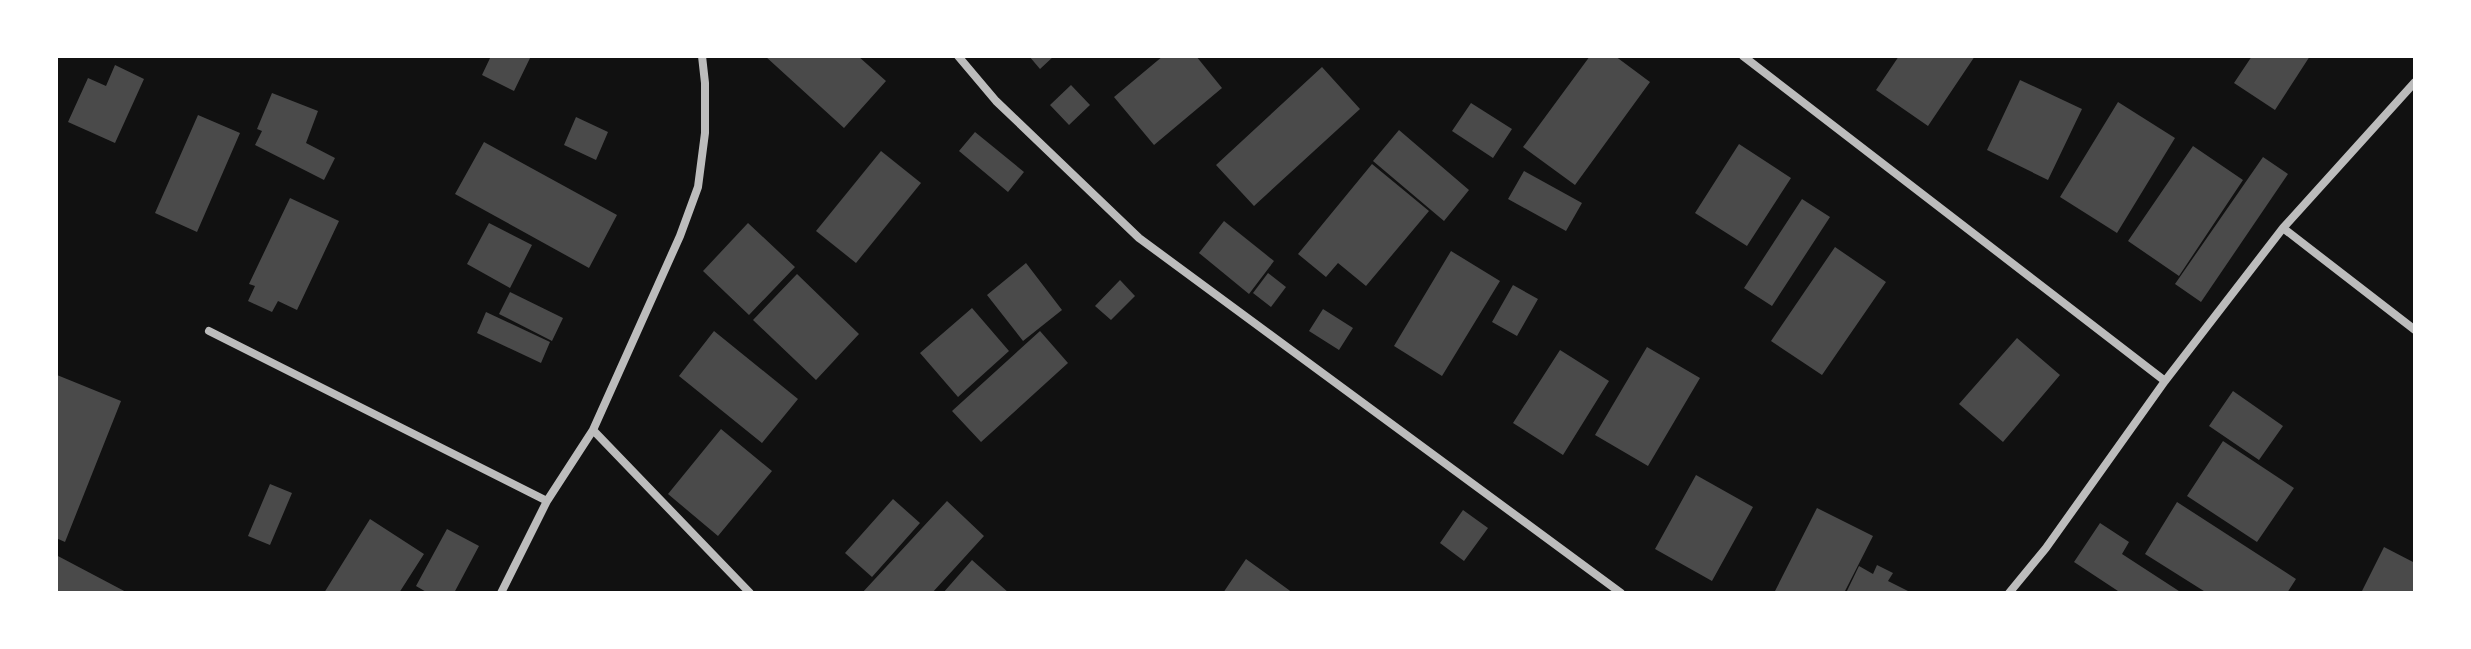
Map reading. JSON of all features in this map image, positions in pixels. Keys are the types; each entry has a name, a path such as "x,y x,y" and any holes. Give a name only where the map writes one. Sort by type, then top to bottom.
{"street":[{"path":"501,593 547,501 593,430 670,261 698,187 705,133 702,56"},
{"path":"958,56 996,101 1139,238 1621,593"},
{"path":"1743,56 2165,381"},
{"path":"2009,593 2046,548 2165,381 2283,228 2415,82"},
{"path":"2283,228 2415,330"},
{"path":"209,331 547,501"},
{"path":"593,430 750,593"}],"building":[{"path":"491,56 531,56 514,91 482,75"},
{"path":"765,56 858,56 886,81 844,128"},
{"path":"1029,56 1054,56 1040,69"},
{"path":"1163,56 1196,56 1222,88 1154,145 1114,97"},
{"path":"1590,56 1615,56 1650,82 1575,185 1523,147"},
{"path":"1899,56 1975,56 1928,126 1876,90"},
{"path":"2252,56 2310,56 2275,110 2234,83"},
{"path":"115,65 144,79 115,143 68,122 88,78 106,86"},
{"path":"1322,67 1360,109 1254,206 1216,165"},
{"path":"2020,80 2082,109 2048,180 1987,150"},
{"path":"1071,85 1090,105 1069,125 1050,105"},
{"path":"272,93 318,111 306,143 335,158 324,180 255,145 262,131 257,129"},
{"path":"2118,102 2175,138 2117,233 2060,197"},
{"path":"1471,103 1512,129 1493,158 1452,131"},
{"path":"198,115 240,133 197,232 155,213"},
{"path":"576,117 608,132 596,160 564,145"},
{"path":"1399,130 1469,190 1444,221 1373,161"},
{"path":"975,132 1024,172 1008,192 959,151"},
{"path":"484,142 617,215 589,268 455,194"},
{"path":"1739,144 1791,178 1747,246 1695,213"},
{"path":"2193,146 2243,180 2179,276 2128,241"},
{"path":"881,151 921,183 856,263 816,231"},
{"path":"2263,157 2288,174 2201,302 2175,284"},
{"path":"1372,164 1429,211 1366,286 1338,263 1326,277 1298,254"},
{"path":"1524,171 1582,203 1566,231 1508,199"},
{"path":"290,198 339,221 297,310 278,301 272,312 248,301 255,286 249,284"},
{"path":"1802,199 1830,217 1772,306 1744,288"},
{"path":"1224,221 1274,261 1249,294 1199,253"},
{"path":"489,223 532,245 510,288 467,264"},
{"path":"748,223 795,267 749,315 703,271"},
{"path":"1835,247 1886,282 1822,375 1771,341"},
{"path":"1451,251 1500,281 1442,376 1394,346"},
{"path":"1026,263 1062,310 1023,341 987,295"},
{"path":"1268,273 1286,287 1271,307 1253,293"},
{"path":"797,274 859,334 816,380 753,320"},
{"path":"1120,280 1135,296 1111,320 1095,306"},
{"path":"1513,285 1538,299 1517,336 1492,322"},
{"path":"510,292 563,318 552,341 499,314"},
{"path":"972,308 1009,351 958,397 920,353"},
{"path":"1323,309 1353,328 1339,350 1309,331"},
{"path":"486,312 550,342 541,363 477,333"},
{"path":"714,331 798,399 762,443 679,376"},
{"path":"1040,331 1068,363 981,442 952,411"},
{"path":"2017,338 2060,375 2003,442 1959,404"},
{"path":"1647,347 1700,378 1648,466 1595,435"},
{"path":"1560,350 1609,381 1563,455 1513,423"},
{"path":"57,375 121,401 65,542 56,538"},
{"path":"2233,391 2283,426 2259,460 2209,426"},
{"path":"721,429 772,471 718,536 668,494"},
{"path":"2223,441 2294,488 2257,542 2187,496"},
{"path":"1696,475 1753,507 1712,581 1655,549"},
{"path":"270,484 292,493 270,545 248,536"},
{"path":"893,499 920,523 872,577 845,553"},
{"path":"947,501 984,536 932,593 862,593"},
{"path":"2177,502 2296,579 2287,593 2207,593 2145,554"},
{"path":"1817,508 1873,536 1844,593 1774,593"},
{"path":"1463,510 1488,528 1464,561 1440,543"},
{"path":"370,519 424,554 399,593 324,593"},
{"path":"2100,523 2129,542 2122,554 2182,593 2121,593 2074,562"},
{"path":"447,529 479,546 454,593 428,593 416,586"},
{"path":"2384,547 2415,563 2415,593 2361,593"},
{"path":"56,555 128,593 56,593"},
{"path":"1246,559 1293,593 1223,593"},
{"path":"972,560 1009,593 943,593"},
{"path":"1877,565 1893,573 1888,581 1912,593 1846,593 1859,566 1873,574"}]}
